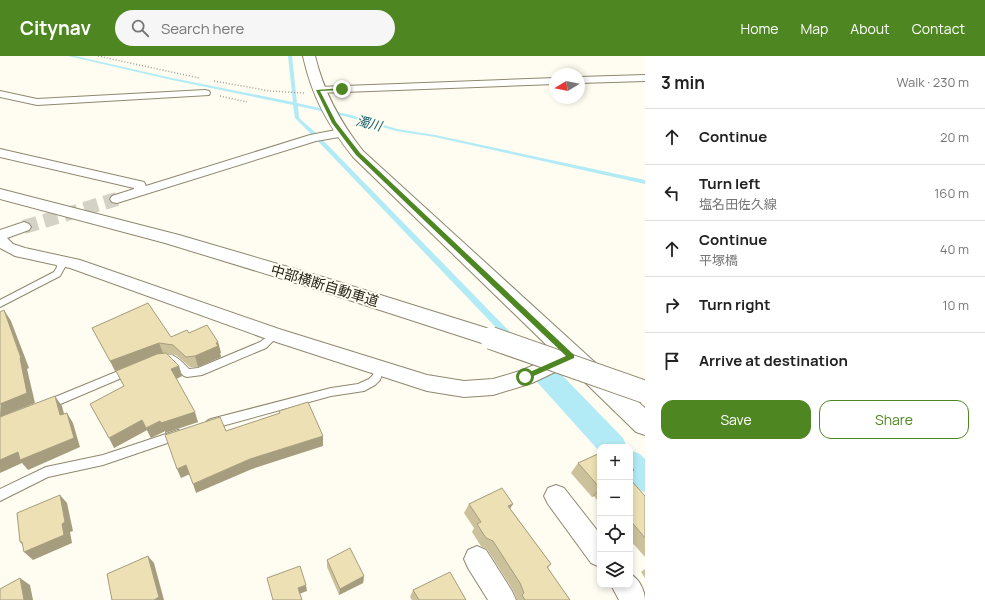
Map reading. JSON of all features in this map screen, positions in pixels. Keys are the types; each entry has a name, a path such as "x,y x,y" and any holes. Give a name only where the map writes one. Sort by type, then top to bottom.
{"main road":[{"path":"309,56 313,78 324,106 328,132 358,154 572,357 645,424"},
{"name":"中部横断自動車道","path":"0,194 172,239 319,282 491,338 645,392"}],"street":[{"path":"585,80 645,78"},
{"path":"318,90 549,81"},
{"path":"0,94 37,102 205,93"},
{"path":"116,199 328,132"},
{"path":"0,153 129,182 139,185 142,191"},
{"path":"0,235 24,227"},
{"path":"0,238 8,247 21,252 60,261 109,276 273,334 427,383 464,389 493,387 525,377 572,357"},
{"path":"556,496 598,552"},
{"path":"477,559 503,600"},
{"path":"626,588 635,600"}],"lane":[{"path":"0,304 57,274 61,267 60,261"},
{"path":"153,361 172,358 187,373 199,372 263,345 273,334"},
{"path":"38,408 139,367"},
{"path":"0,494 46,472 103,460 220,421 331,392 360,388 372,382 377,377 379,368"}],"path":[{"path":"98,56 205,79"},
{"path":"212,80 265,91 290,94 300,93"},
{"path":"205,93 246,102"}],"building":[{"path":"148,303 171,337 187,330 189,333 207,325 218,342 216,343 218,346 195,356 186,357 173,345 159,343 110,361 92,328"},
{"path":"4,310 21,358 27,393 0,404 0,312"},
{"path":"166,353 179,366 171,369 195,412 161,423 160,421 146,428 142,420 109,438 90,404 124,386 116,371 157,354"},
{"path":"55,396 60,415 67,413 74,438 20,460 18,452 0,460 0,417"},
{"path":"308,402 323,436 250,459 193,484 186,465 177,469 165,435 220,417 226,431"},
{"path":"597,454 597,485 578,463"},
{"path":"633,482 645,496 645,538 633,524"},
{"path":"502,488 513,504 508,506 551,564 547,567 570,600 525,600 522,595 524,593 520,583 493,541 486,538 477,524 481,522 469,504"},
{"path":"60,495 65,522 62,524 64,535 24,552 22,542 20,542 17,513"},
{"path":"350,548 364,576 340,589 327,560"},
{"path":"148,556 159,597 154,600 112,600 107,574"},
{"path":"300,566 306,585 298,588 302,600 273,600 267,578"},
{"path":"450,572 466,600 419,600 413,590"},
{"path":"20,578 24,600 0,600 0,589"}],"waterway":[{"name":"濁川","path":"70,56 172,79 295,104"},
{"path":"290,56 295,104"},
{"name":"濁川","path":"295,104 349,116 396,130 435,136 645,182"},
{"path":"295,104 297,118 510,337"},
{"path":"546,375 610,444"},
{"path":"633,466 645,478"}],"tunnel":[{"path":"24,227 117,199"}],"route":[{"path":"342,89 318,90 324,106 334,123 358,154 572,357 525,377"}]}
